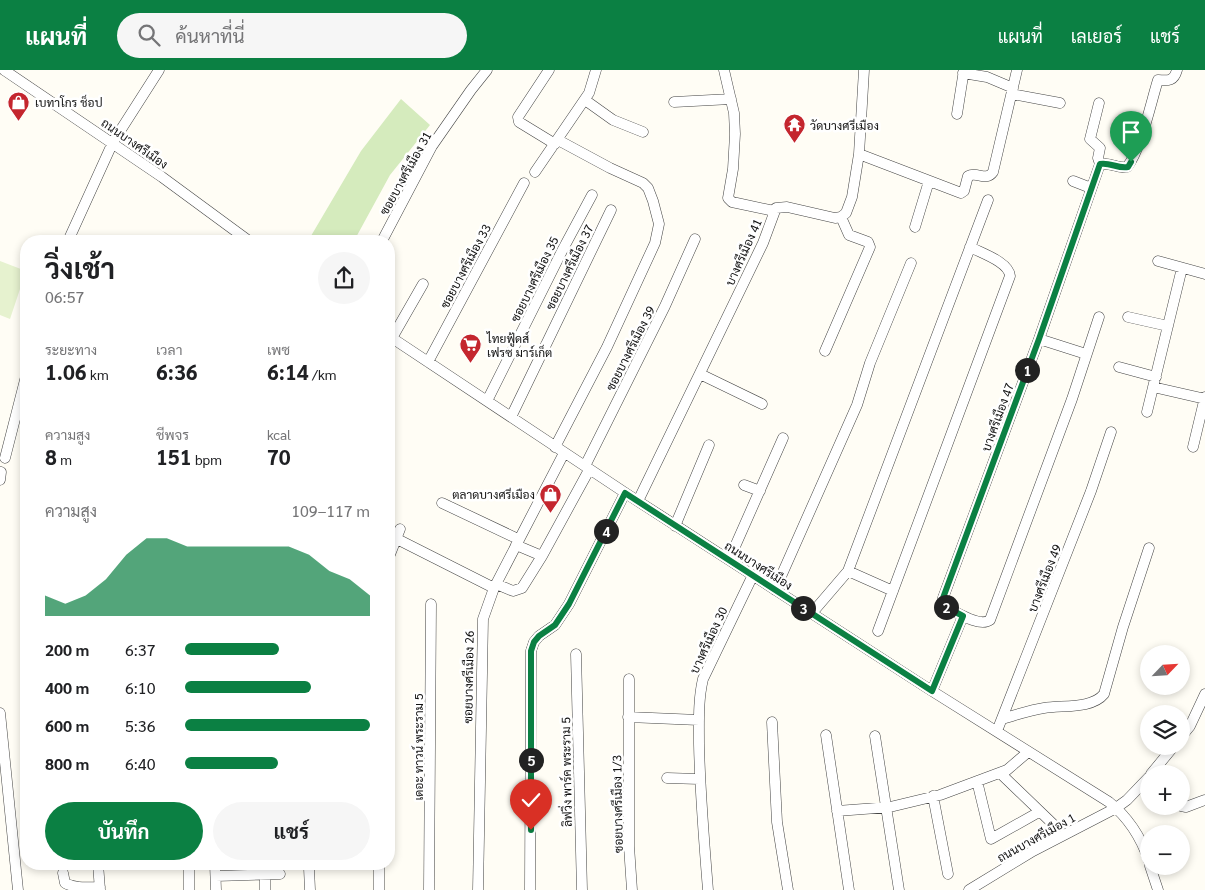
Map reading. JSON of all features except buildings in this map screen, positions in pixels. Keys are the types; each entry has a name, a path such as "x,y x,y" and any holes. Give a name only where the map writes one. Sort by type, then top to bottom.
{"street":[{"name":"ถนนบางศรีเมือง","path":"4,70 113,142 241,235"},
{"path":"71,235 113,142 159,70"},
{"name":"ซอยบางศรีเมือง 31","path":"385,235 432,146 471,90 488,70"},
{"name":"ซอยบางศรีเมือง 26","path":"478,890 481,638 483,619 495,586 651,252 659,234 660,224 648,188 643,183 556,142 519,122 518,117 548,70"},
{"path":"535,172 585,100 596,70"},
{"path":"724,70 731,98 735,134 733,170 728,198 732,202 774,212"},
{"path":"825,351 870,247 868,242 849,235 841,217 846,213 852,197 859,154 864,70"},
{"path":"859,154 962,193 970,174 974,173 986,177 991,176 994,172 1017,70"},
{"path":"1099,103 1090,139 1100,148 1098,158 1100,164 1105,163 1123,168 1128,167 1143,131 1158,80 1171,80 1174,78 1177,70"},
{"path":"958,114 963,72 987,77 1012,91 1060,103"},
{"path":"674,102 731,98"},
{"path":"585,100 613,120 643,132"},
{"name":"บางศรีเมือง 47","path":"1086,354 1072,399 990,620 986,623 963,616 944,606 942,603 943,598 1039,339 1100,164"},
{"path":"915,227 929,181"},
{"path":"1073,181 1091,188"},
{"name":"ซอยบางศรีเมือง 33","path":"428,362 524,183"},
{"name":"ซอยบางศรีเมือง 35","path":"487,401 592,195"},
{"path":"812,613 848,571 988,200"},
{"name":"บางศรีเมือง 41","path":"638,501 763,243 776,208 779,206 834,218 841,217"},
{"name":"ซอยบางศรีเมือง 37","path":"510,417 611,210"},
{"name":"ซอยบางศรีเมือง 39","path":"495,586 518,591 522,588 542,556 587,468 695,239"},
{"path":"878,632 1010,276 1010,272 1005,265 970,247"},
{"path":"1158,260 1205,274"},
{"path":"776,590 857,405 886,323 911,263"},
{"path":"1147,412 1182,268"},
{"path":"395,329 422,284"},
{"path":"1039,339 1086,354 1099,317"},
{"path":"1128,317 1168,326"},
{"name":"ถนนบางศรีเมือง","path":"395,340 675,526 1116,808 1126,817 1140,838"},
{"path":"1119,367 1154,382 1205,398 1193,447"},
{"path":"700,374 762,404"},
{"path":"5,458 20,399"},
{"name":"บางศรีเมือง 49","path":"997,731 1091,491 1111,432"},
{"path":"729,560 783,438"},
{"path":"675,526 709,445"},
{"path":"744,485 760,492"},
{"path":"530,890 531,651 534,642 539,636 555,625 569,604 625,493"},
{"path":"442,503 542,556"},
{"path":"395,543 399,534 495,586"},
{"path":"1002,719 1044,708 1086,704 1101,698 1104,694 1121,633 1149,548"},
{"path":"848,571 893,590"},
{"name":"บางศรีเมือง 30","path":"708,890 700,779 699,720 701,689 703,679 752,575"},
{"name":"เดอะ ทาวน์ พระราม 5","path":"429,890 431,604"},
{"path":"932,691 963,616"},
{"name":"ลิฟวิ่ง พาร์ค พระราม 5","path":"576,654 582,890"},
{"name":"ซอยบางศรีเมือง 1/3","path":"629,679 629,846 632,890"},
{"path":"1190,726 1205,694"},
{"path":"0,713 18,890"},
{"path":"628,717 699,720"},
{"path":"772,722 777,822 788,890"},
{"path":"826,735 849,890"},
{"path":"876,736 899,890"},
{"path":"837,811 886,807 933,796 1007,770 1028,752"},
{"path":"1160,764 1167,755"},
{"path":"1000,773 1053,824"},
{"path":"667,778 700,779"},
{"path":"977,781 991,839 1040,812"},
{"name":"ถนนบางศรีเมือง 1","path":"969,890 1034,851 1116,808 1140,786"},
{"path":"933,796 948,874"},
{"path":"1190,806 1205,800"},
{"path":"63,873 65,883 68,885 83,888 100,888 98,870"},
{"path":"189,870 190,890"},
{"path":"216,870 216,890"},
{"path":"309,870 310,890"},
{"path":"379,870 379,890"},
{"path":"265,874 265,890"},
{"path":"216,876 280,874"},
{"path":"1153,875 1158,890"}],"green space":[{"path":"401,99 430,125 390,175 357,235 312,235 361,151"},
{"path":"0,261 20,269 20,289 10,319 0,315"}],"place":[{"name":"เบทาโกร ช็อป","path":"19,121"},
{"name":"วัดบางศรีเมือง","path":"794,144"},
{"name":"ไทยฟู้ดส์ เฟรซ มาร์เก็ต","path":"471,364"},
{"name":"ตลาดบางศรีเมือง","path":"551,513"}],"route":[{"path":"531,830 531,651 534,642 539,636 555,625 569,604 625,493 932,691 963,616 944,606 942,603 943,598 1039,339 1100,164 1105,163 1123,168 1128,167 1131,162"}]}
